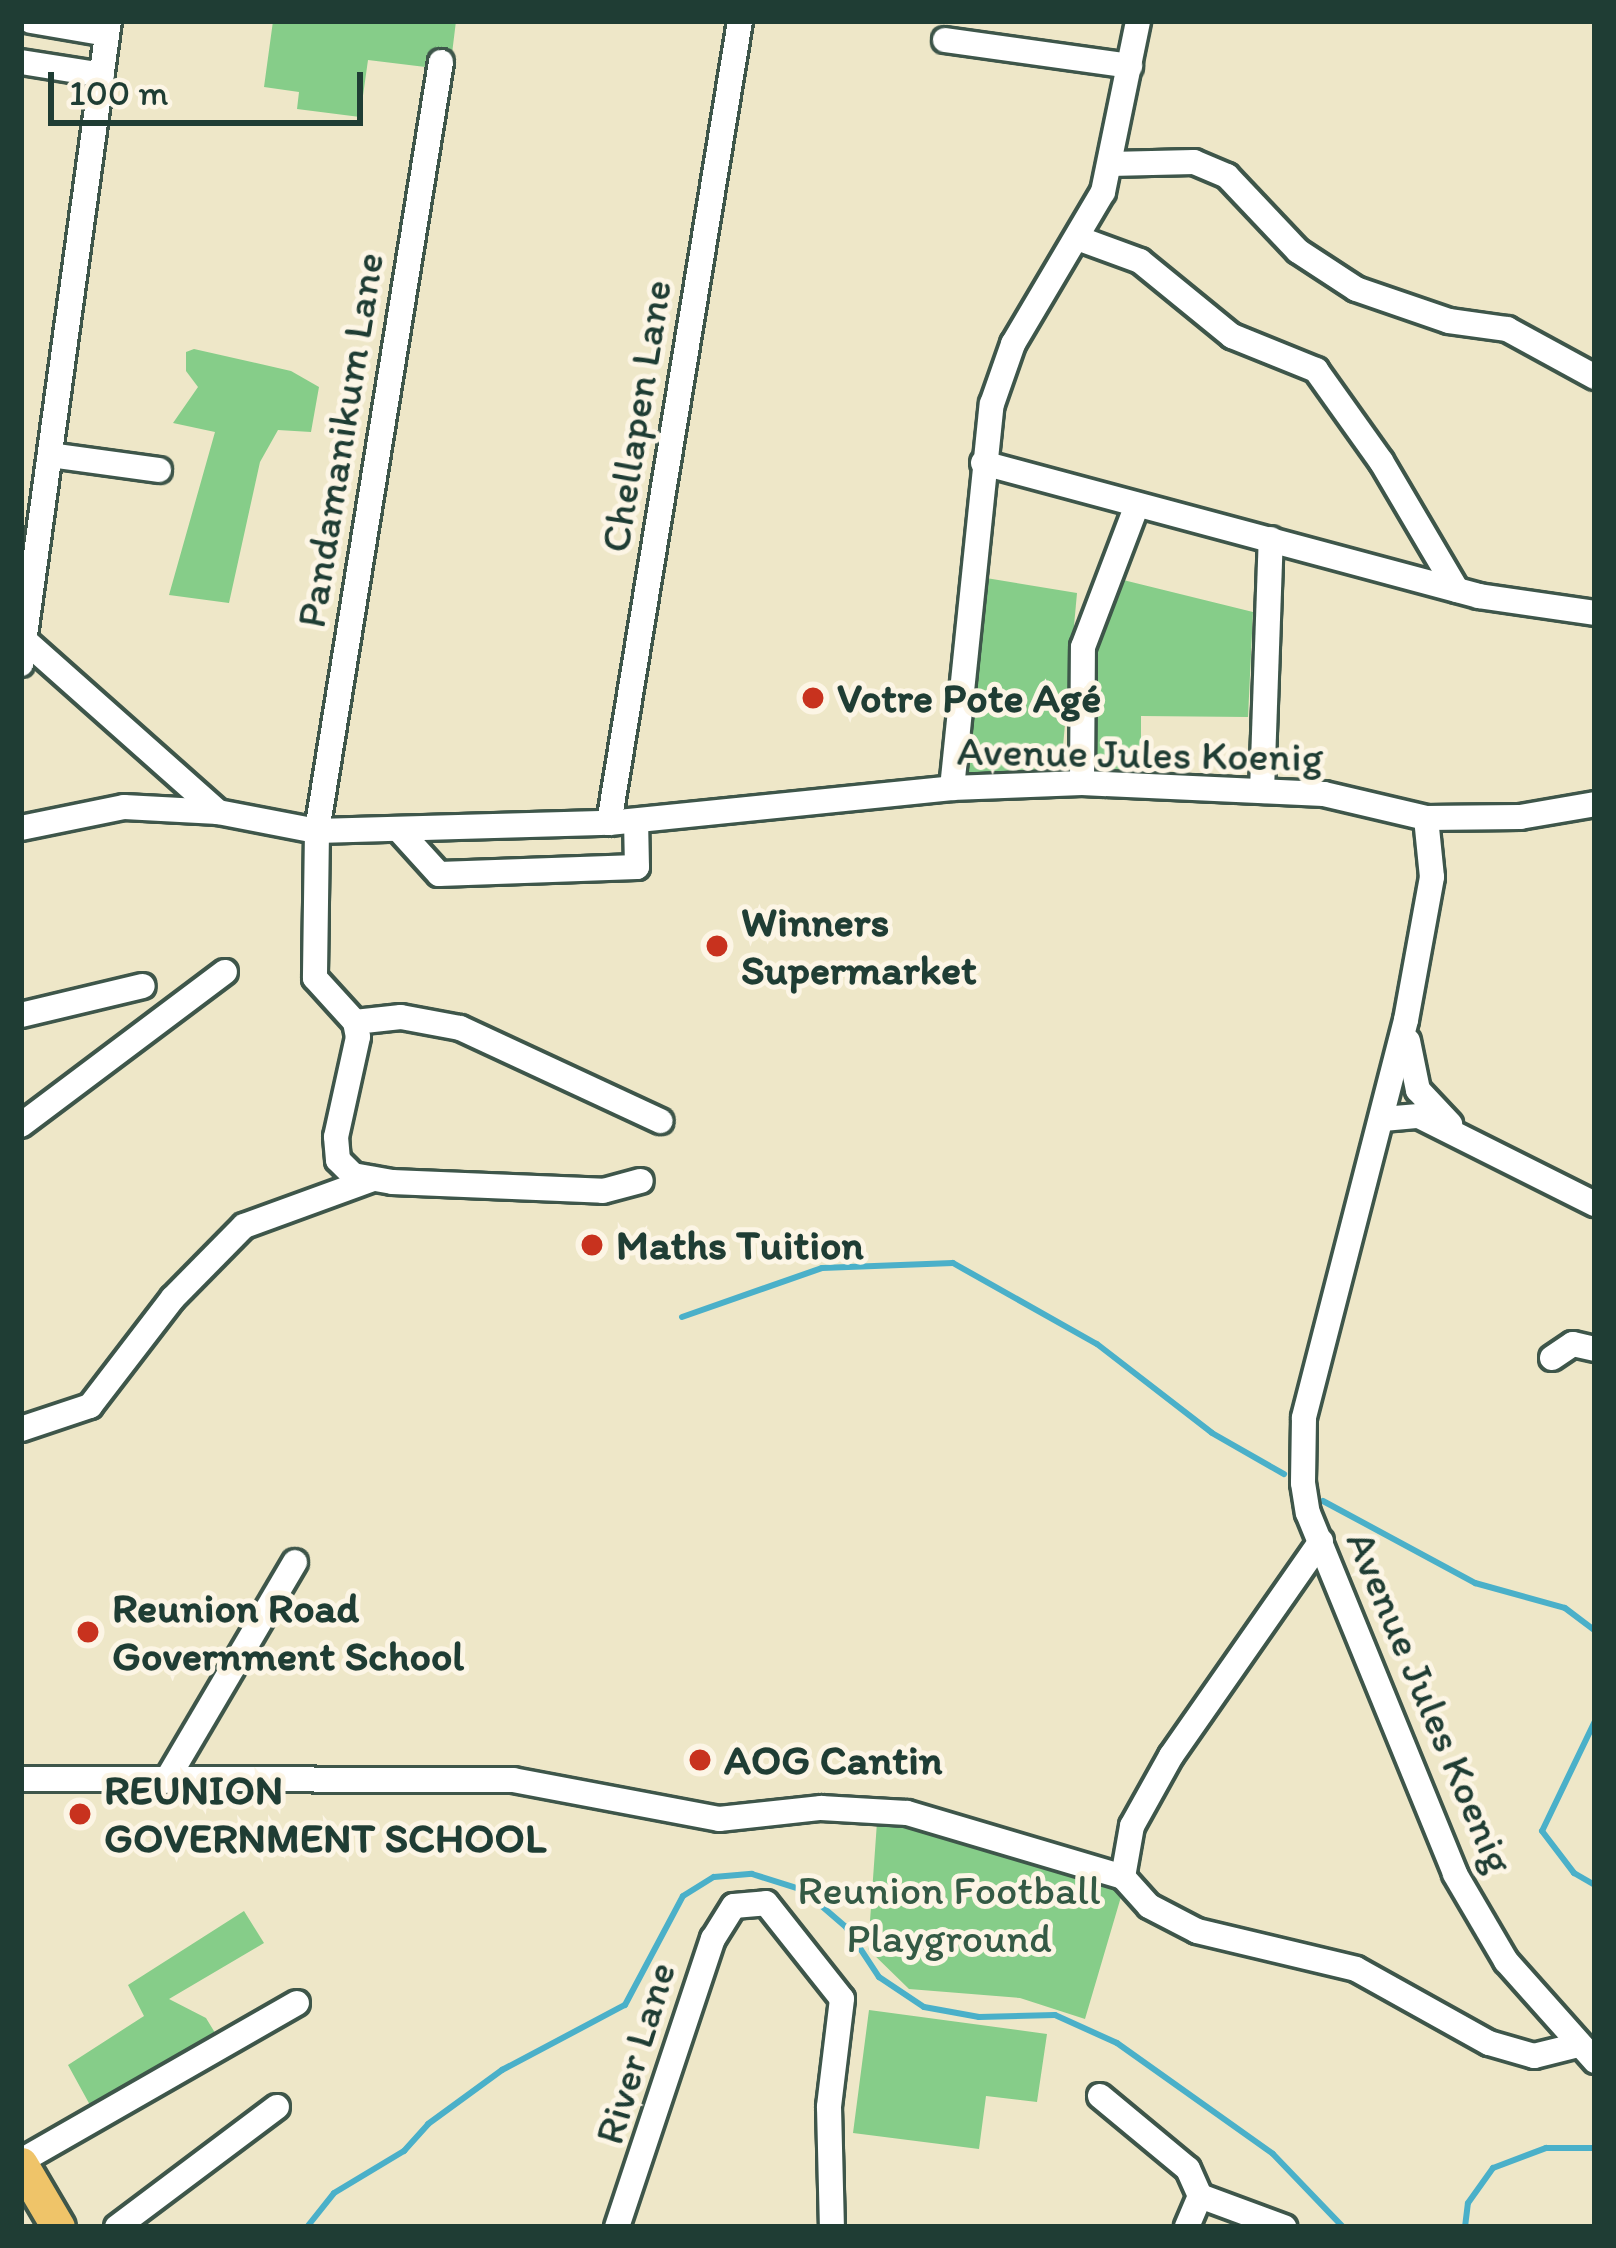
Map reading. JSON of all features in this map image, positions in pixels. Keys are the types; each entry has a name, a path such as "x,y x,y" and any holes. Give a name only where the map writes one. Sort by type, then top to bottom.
{"main road":[{"path":"21,2162 58,2227"}],"street":[{"path":"31,21 108,28 22,647 218,812"},
{"name":"Chellapen Lane","path":"609,823 740,21"},
{"path":"952,788 992,404 1013,344 1080,239 1110,164 1138,21"},
{"path":"946,40 1130,66"},
{"path":"21,62 102,75"},
{"name":"Pandamanikum Lane","path":"355,1022 315,978 317,831 440,62"},
{"path":"1110,164 1194,163 1227,176 1298,251 1356,290 1449,321 1507,329 1595,377"},
{"path":"1080,239 1140,261 1232,336 1316,370 1381,461 1457,590"},
{"path":"50,455 159,470"},
{"path":"983,463 1457,590 1595,613"},
{"path":"1082,783 1083,646 1137,505"},
{"path":"1262,791 1271,539"},
{"name":"Avenue Jules Koenig","path":"21,828 124,807 218,812 317,831 609,823 952,788 1082,783 1375,801 1426,818 1432,877 1406,1020 1304,1418 1303,1483 1321,1540 1455,1874 1506,1961 1574,2046 1595,2061"},
{"path":"1426,818 1520,817 1595,804"},
{"path":"398,829 439,874 637,868 636,820"},
{"path":"21,1126 224,972"},
{"path":"21,1015 143,986"},
{"path":"364,1177 338,1160 336,1136 355,1022 401,1016 460,1028 660,1121"},
{"path":"1406,1020 1413,1076 1424,1096 1457,1132"},
{"path":"1386,1107 1424,1096"},
{"path":"1386,1107 1457,1132 1595,1204"},
{"path":"21,1429 90,1406 103,1369 212,1238 239,1219 364,1177 603,1191 641,1181"},
{"path":"1552,1358 1573,1344 1595,1349"},
{"path":"1123,1877 1132,1826 1171,1756 1321,1540"},
{"path":"166,1781 296,1562"},
{"path":"21,1779 513,1780 718,1819 820,1808 907,1813 1123,1877 1149,1906 1197,1931 1356,1969 1489,2043 1534,2056 1574,2046"},
{"name":"River Lane","path":"617,2227 712,1939 734,1906 766,1903 842,1999 829,2107 832,2227"},
{"path":"21,2162 297,2002"},
{"path":"1100,2096 1188,2169 1200,2196 1284,2227"},
{"path":"118,2227 278,2107"},
{"path":"1187,2227 1200,2196"}],"green space":[{"path":"273,21 456,21 450,70 368,60 360,117 297,109 299,92 264,87"},
{"path":"194,349 291,371 319,387 311,432 278,430 260,462 229,603 169,595 215,432 173,423 198,387 186,371 186,352"},
{"path":"1107,576 1253,612 1248,717 1141,716 1141,770 1089,771 1093,660"},
{"path":"980,577 1077,593 1061,768 959,776"},
{"name":"Reunion Football Playground","path":"906,1821 1100,1873 1123,1890 1085,2019 1020,1998 909,1989 868,1949 877,1822"},
{"path":"244,1911 264,1943 169,1999 206,2018 220,2041 96,2116 68,2065 144,2016 128,1985"},
{"path":"869,2010 1047,2034 1037,2102 986,2096 979,2149 853,2133"}],"waterway":[{"path":"682,1317 822,1268 953,1263 1097,1344 1212,1433 1284,1474"},
{"path":"1323,1501 1475,1583 1565,1608 1595,1631"},
{"path":"1595,1721 1542,1831 1574,1873 1595,1885"},
{"path":"307,2227 334,2193 404,2151 428,2124 502,2070 625,2005 683,1896 714,1877 752,1874 803,1890 846,1927 879,1977 924,2007 979,2017 1055,2015 1117,2043 1273,2154 1343,2227"},
{"path":"1465,2227 1468,2203 1493,2168 1546,2148 1595,2148"}],"place":[{"name":"Votre Pote Agé","path":"813,698"},
{"name":"Winners Supermarket","path":"717,946"},
{"name":"Maths Tuition","path":"592,1245"},
{"name":"Reunion Road Government School","path":"88,1632"},
{"name":"AOG Cantin","path":"700,1760"},
{"name":"REUNION GOVERNMENT SCHOOL","path":"80,1814"}]}
